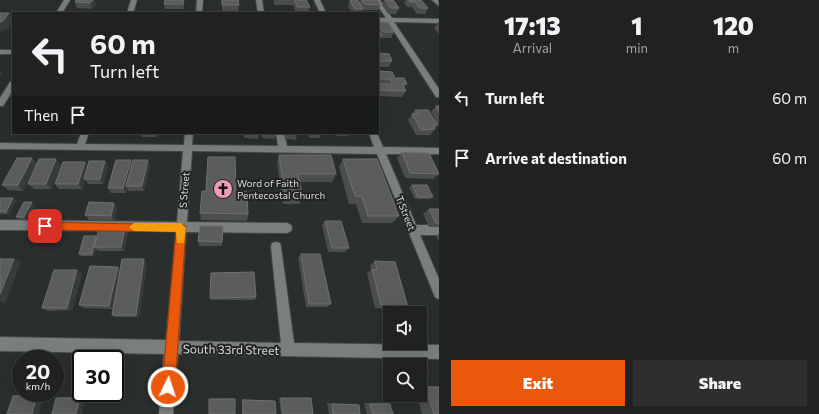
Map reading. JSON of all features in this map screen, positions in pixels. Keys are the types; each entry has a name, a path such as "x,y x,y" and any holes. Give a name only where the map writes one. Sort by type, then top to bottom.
{"street":[{"path":"60,12 67,0"},
{"path":"130,12 134,0"},
{"path":"199,12 200,0"},
{"path":"259,0 261,12"},
{"path":"317,0 323,12"},
{"path":"376,0 439,95"},
{"path":"379,20 439,21"},
{"path":"0,52 12,52"},
{"path":"0,104 12,86"},
{"path":"80,147 85,134"},
{"name":"S Street","path":"166,414 189,134"},
{"path":"280,134 283,150"},
{"name":"T Street","path":"373,134 439,293"},
{"path":"0,146 439,151"},
{"path":"0,225 287,228"},
{"path":"413,230 439,230"},
{"path":"276,247 288,350"},
{"name":"South 33rd Street","path":"0,344 439,352"}],"building":[{"path":"76,0 93,0 90,3 75,2"},
{"path":"165,0 184,0 183,4 164,4"},
{"path":"222,0 238,0 239,5 222,5"},
{"path":"295,0 306,0 310,7 297,7"},
{"path":"350,0 358,0 363,9 355,9"},
{"path":"362,0 378,0 381,5 364,4"},
{"path":"385,0 393,0 399,8 391,8"},
{"path":"409,0 421,0 428,8 420,8 415,2 410,2"},
{"path":"0,13 9,13 3,21 0,22"},
{"path":"379,22 387,22 394,32 383,32 379,26"},
{"path":"379,53 389,54 392,61 379,61"},
{"path":"379,71 392,72 395,78 404,78 407,84 402,84 406,91 379,90 379,84 393,84 390,79 379,79"},
{"path":"415,110 428,110 438,125 433,125 435,129 421,130 412,114 418,114"},
{"path":"402,152 429,153 439,174 410,173"},
{"path":"279,155 331,155 336,174 298,174 303,197 285,196"},
{"path":"208,157 235,157 236,191 247,192 248,214 200,213 202,191 206,191"},
{"path":"17,158 32,158 18,185 2,185"},
{"path":"39,159 56,159 46,184 28,184"},
{"path":"343,159 377,159 399,216 368,216 362,197 355,196"},
{"path":"116,160 131,160 123,188 108,188"},
{"path":"133,160 148,160 142,186 126,186"},
{"path":"89,161 105,161 100,179 84,179"},
{"path":"63,162 85,162 78,184 55,184"},
{"path":"412,185 427,185 433,197 418,197"},
{"path":"0,198 13,198 6,212 0,211"},
{"path":"24,202 32,202 24,217 16,217"},
{"path":"89,202 114,203 111,216 85,215"},
{"path":"429,209 439,209 439,223 436,223"},
{"path":"325,221 341,221 349,248 332,248"},
{"path":"200,226 223,226 222,242 198,241"},
{"path":"125,228 121,247 94,247 99,229"},
{"path":"84,236 96,236 92,254 79,254"},
{"path":"301,254 320,254 331,304 309,304"},
{"path":"0,259 14,259 0,294"},
{"path":"122,259 144,259 136,315 112,315"},
{"path":"375,261 395,262 408,306 381,305 372,269 377,270"},
{"path":"90,266 118,267 109,306 79,305"},
{"path":"54,270 77,270 67,308 42,308"},
{"path":"254,272 256,297 210,298 211,273"},
{"path":"427,387 439,387 439,414 434,414"},
{"path":"64,398 72,398 72,402 79,402 76,414 52,414 55,402 64,402"},
{"path":"281,398 311,398 313,414 283,414"},
{"path":"12,399 12,402 35,402 32,414 7,414"},
{"path":"209,399 235,399 235,414 209,414"},
{"path":"243,400 275,401 276,414 243,414"},
{"path":"332,404 359,405 360,414 333,414"},
{"path":"370,404 390,404 393,414 373,414"}],"slow traffic":[{"path":"134,227 181,228 180,240"}],"place":[{"name":"Word of Faith Pentecostal Church","path":"223,189"}],"route":[{"path":"45,226 181,228 168,387"}]}
